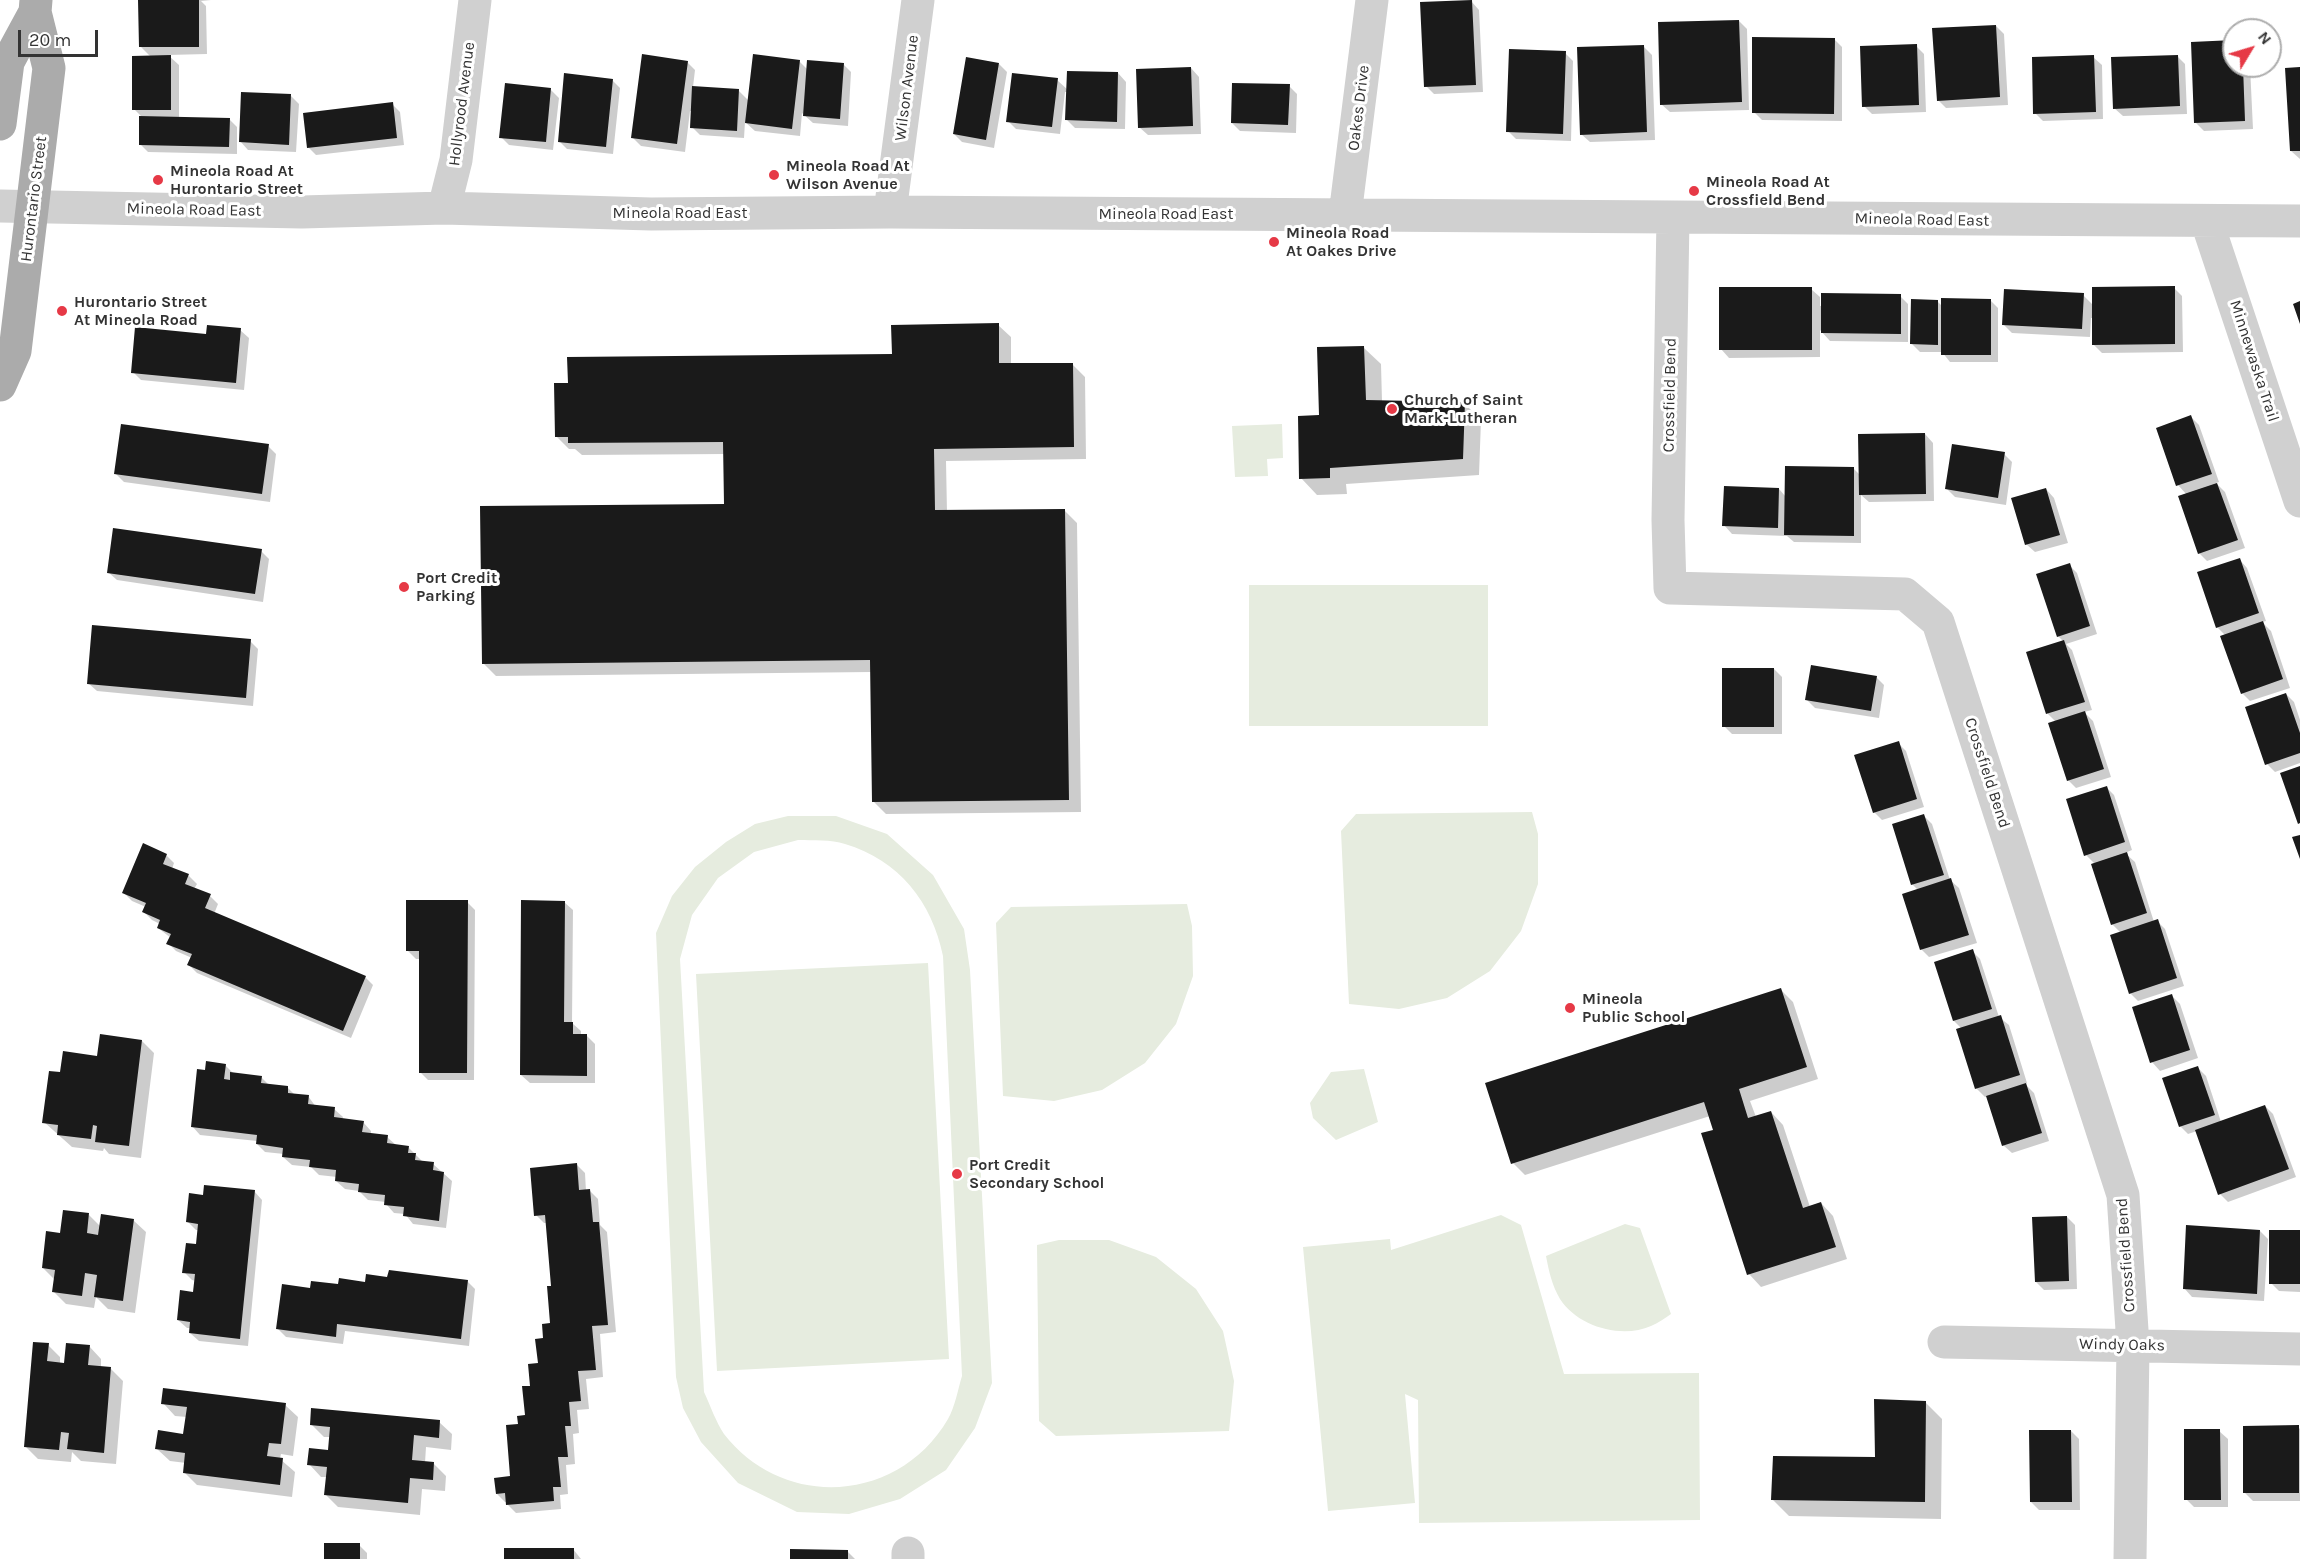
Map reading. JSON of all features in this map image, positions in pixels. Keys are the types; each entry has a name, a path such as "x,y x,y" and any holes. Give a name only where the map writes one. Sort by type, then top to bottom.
{"main road":[{"name":"Hurontario Street","path":"0,124 8,62 35,6"},
{"name":"Hurontario Street","path":"0,386 15,351 49,68 35,6"}],"street":[{"name":"Hollyrood Avenue","path":"444,208 456,160 474,0"},
{"name":"Wilson Avenue","path":"890,212 918,0"},
{"name":"Oakes Drive","path":"1346,215 1372,0"},
{"name":"Mineola Road East","path":"0,206 302,212 444,208 651,214 890,212 2300,221"},
{"name":"Crossfield Bend","path":"1673,217 1668,520 1670,588 1905,594 1938,622 2123,1195 2133,1345 2130,1559"},
{"name":"Minnewaska Trail","path":"2207,222 2227,276 2300,501"},
{"name":"Windy Oaks","path":"1944,1342 2300,1349"}],"shaded area":[{"path":"1282,424 1283,458 1267,459 1268,476 1235,477 1232,426"},
{"path":"1249,585 1488,585 1488,726 1249,726"},
{"path":"1532,812 1538,834 1538,884 1521,931 1490,971 1447,998 1399,1009 1349,1004 1341,831 1356,814"},
{"path":"788,816 836,816 887,834 933,875 964,929 970,970 992,1383 975,1428 946,1470 900,1499 849,1514 797,1512 738,1483 701,1442 683,1408 676,1377 656,933 672,896 695,867 726,842 755,824","holes":["798,840 840,842 864,851 897,872 910,886 931,918 943,956 962,1376 948,1419 927,1447 901,1468 871,1481 840,1487 808,1485 777,1476 749,1459 724,1434 704,1392 680,959 692,915 718,878 754,852"]},
{"path":"1187,904 1192,926 1193,976 1176,1024 1145,1063 1102,1090 1054,1101 1003,1096 996,923 1011,907"},
{"path":"928,963 949,1359 717,1371 696,974"},
{"path":"1364,1069 1378,1122 1336,1140 1313,1118 1310,1103 1331,1072"},
{"path":"1501,1215 1521,1225 1564,1374 1699,1373 1700,1520 1419,1523 1418,1400 1405,1394 1415,1503 1328,1511 1303,1247 1390,1239 1391,1250"},
{"path":"1625,1224 1640,1228 1671,1314 1640,1330 1614,1331 1589,1323 1568,1309 1555,1289 1546,1256"},
{"path":"1059,1240 1109,1240 1156,1257 1196,1289 1223,1331 1234,1381 1229,1431 1056,1436 1039,1421 1037,1245"}],"building":[{"path":"138,0 199,0 199,47 139,47"},
{"path":"1472,0 1476,85 1424,87 1420,2"},
{"path":"1739,20 1742,102 1660,105 1658,22"},
{"path":"1996,25 2000,97 1937,101 1932,28"},
{"path":"1752,37 1835,38 1834,114 1752,113"},
{"path":"2222,41 2222,78 2243,78 2245,121 2194,123 2191,42"},
{"path":"1917,44 1919,105 1862,107 1860,46"},
{"path":"1644,45 1647,132 1580,135 1577,47"},
{"path":"1509,49 1566,51 1563,134 1506,132"},
{"path":"642,54 688,61 677,144 631,138"},
{"path":"753,54 800,60 792,129 745,123"},
{"path":"171,55 171,110 132,110 132,56"},
{"path":"2094,55 2096,112 2033,114 2032,57"},
{"path":"2178,55 2180,106 2113,109 2111,57"},
{"path":"966,57 999,63 986,140 953,134"},
{"path":"807,60 844,63 840,119 803,116"},
{"path":"1191,67 1193,126 1138,128 1136,69"},
{"path":"2300,67 2300,151 2290,151 2285,68"},
{"path":"1067,71 1118,72 1117,122 1065,120"},
{"path":"564,73 613,79 606,147 558,142"},
{"path":"1012,73 1058,78 1052,127 1006,122"},
{"path":"505,83 551,88 546,142 499,138"},
{"path":"1232,83 1290,84 1288,125 1231,123"},
{"path":"692,86 739,89 737,131 690,128"},
{"path":"241,92 291,94 289,145 239,142"},
{"path":"393,102 397,138 307,148 303,113"},
{"path":"139,116 230,118 229,147 139,145"},
{"path":"2175,286 2175,344 2092,345 2092,287"},
{"path":"1719,287 1812,287 1812,350 1719,350"},
{"path":"2004,289 2084,293 2082,329 2002,325"},
{"path":"1821,293 1901,294 1901,334 1821,333"},
{"path":"1941,298 1991,299 1991,355 1941,355"},
{"path":"1911,299 1938,300 1938,345 1910,344"},
{"path":"2300,301 2300,324 2293,304"},
{"path":"999,323 999,363 1073,363 1074,447 934,449 935,510 1065,509 1069,800 872,802 870,660 482,664 480,506 724,504 723,442 568,443 568,437 555,437 554,383 568,383 567,357 892,354 891,325"},
{"path":"207,325 241,328 236,383 131,373 135,327 206,334"},
{"name":"Church of Saint Mark-Lutheran","path":"1364,346 1366,400 1465,402 1463,459 1330,468 1330,478 1299,479 1298,416 1319,415 1317,347"},
{"path":"2191,415 2212,474 2176,486 2156,428"},
{"path":"121,424 269,444 262,494 114,474"},
{"path":"1925,433 1926,494 1859,495 1858,434"},
{"path":"1952,444 2005,452 1998,498 1945,489"},
{"path":"1785,466 1854,467 1854,536 1784,535"},
{"path":"2217,483 2238,540 2198,554 2178,496"},
{"path":"1724,486 1779,488 1778,528 1722,526"},
{"path":"2046,488 2060,535 2025,545 2011,498"},
{"path":"113,528 262,549 255,594 107,573"},
{"path":"2240,558 2259,613 2216,628 2197,572"},
{"path":"2070,563 2090,626 2057,637 2036,574"},
{"path":"2263,621 2283,679 2241,694 2220,636"},
{"path":"92,625 251,639 246,698 87,684"},
{"path":"2064,640 2085,702 2046,714 2026,652"},
{"path":"1811,665 1877,676 1871,711 1805,700"},
{"path":"1722,668 1774,668 1774,727 1722,727"},
{"path":"2286,693 2300,733 2300,753 2265,765 2245,707"},
{"path":"2085,711 2104,769 2067,781 2048,723"},
{"path":"1899,741 1917,799 1873,813 1854,755"},
{"path":"2300,766 2300,823 2298,824 2280,773"},
{"path":"2107,786 2125,842 2084,856 2066,799"},
{"path":"1924,814 1944,875 1911,885 1892,824"},
{"path":"2300,835 2300,859 2292,837"},
{"path":"143,843 167,854 163,864 189,874 185,884 211,894 205,908 366,976 343,1031 187,965 192,954 166,944 171,934 157,928 160,920 142,912 146,903 122,893"},
{"path":"2127,852 2147,913 2111,925 2091,864"},
{"path":"1951,878 1969,935 1920,950 1902,894"},
{"path":"406,900 468,900 467,1073 419,1073 419,951 406,951"},
{"path":"521,900 565,901 564,1022 573,1022 573,1034 587,1034 587,1076 520,1075"},
{"path":"2158,919 2177,978 2129,994 2110,935"},
{"path":"1973,949 1992,1009 1953,1021 1934,962"},
{"path":"1781,988 1807,1067 1739,1089 1748,1118 1771,1111 1803,1208 1821,1202 1836,1247 1747,1275 1701,1133 1713,1130 1704,1102 1511,1164 1485,1083"},
{"path":"2172,994 2190,1050 2150,1063 2132,1007"},
{"path":"2001,1015 2020,1075 1975,1089 1956,1029"},
{"path":"100,1034 142,1040 129,1146 95,1142 97,1126 93,1125 91,1139 57,1135 58,1125 42,1123 49,1071 60,1072 63,1051 97,1056"},
{"path":"206,1061 226,1064 224,1079 230,1080 230,1072 262,1076 261,1083 288,1086 288,1093 309,1095 308,1104 335,1107 334,1117 364,1121 362,1132 388,1135 387,1143 409,1146 408,1153 416,1153 415,1160 434,1162 433,1170 444,1172 439,1221 403,1216 404,1207 384,1205 385,1195 358,1192 359,1184 335,1181 336,1170 309,1167 310,1160 282,1157 283,1148 256,1144 257,1135 191,1127 197,1069 205,1070"},
{"path":"2198,1066 2215,1115 2179,1127 2162,1078"},
{"path":"2026,1083 2042,1133 2002,1146 1986,1096"},
{"path":"2265,1105 2289,1169 2218,1195 2195,1130"},
{"path":"577,1163 579,1190 590,1189 593,1222 599,1222 608,1325 592,1326 596,1370 578,1371 581,1401 569,1402 571,1426 565,1426 568,1457 558,1457 561,1487 553,1487 554,1501 506,1505 505,1493 496,1494 494,1478 510,1476 506,1425 518,1424 517,1416 525,1415 522,1386 530,1386 528,1364 538,1363 535,1339 543,1338 542,1324 550,1323 547,1286 551,1286 545,1215 534,1216 530,1168"},
{"path":"204,1185 255,1190 240,1339 189,1333 190,1322 177,1320 180,1290 193,1292 195,1274 182,1273 186,1243 196,1244 198,1224 186,1222 189,1193 203,1195"},
{"path":"63,1210 89,1213 87,1233 98,1235 101,1214 134,1219 123,1301 94,1297 97,1275 85,1273 82,1296 52,1292 55,1270 42,1268 46,1231 60,1233"},
{"path":"2067,1216 2069,1281 2035,1282 2032,1217"},
{"path":"2186,1225 2260,1230 2257,1294 2183,1289"},
{"path":"2269,1230 2300,1230 2300,1284 2269,1284"},
{"path":"389,1270 468,1280 461,1339 337,1324 336,1337 276,1329 282,1284 310,1288 311,1281 338,1284 339,1278 365,1282 366,1274 387,1277"},
{"path":"33,1342 49,1343 47,1361 64,1363 66,1343 90,1345 88,1365 111,1367 104,1453 67,1449 69,1433 61,1432 59,1450 24,1447"},
{"path":"163,1388 286,1403 281,1444 269,1443 267,1456 283,1458 280,1485 183,1473 185,1453 155,1449 158,1430 183,1434 187,1407 161,1404"},
{"path":"1874,1399 1926,1401 1925,1502 1771,1500 1773,1456 1875,1457"},
{"path":"311,1408 440,1420 439,1438 414,1435 412,1460 434,1462 433,1480 410,1478 408,1503 324,1495 327,1467 307,1465 309,1448 328,1450 330,1427 310,1425"},
{"path":"2299,1425 2299,1493 2243,1493 2243,1426"},
{"path":"2184,1429 2220,1429 2221,1500 2184,1500"},
{"path":"2029,1430 2071,1430 2072,1502 2030,1502"},
{"path":"324,1543 360,1543 360,1559 324,1559"},
{"path":"504,1548 574,1548 574,1559 504,1559"},
{"path":"790,1549 848,1550 848,1559 790,1559"}],"place":[{"name":"Mineola Road At Wilson Avenue","path":"774,175"},
{"name":"Mineola Road At Hurontario Street","path":"158,180"},
{"name":"Mineola Road At Crossfield Bend","path":"1694,191"},
{"name":"Mineola Road At Oakes Drive","path":"1274,242"},
{"name":"Hurontario Street At Mineola Road","path":"62,311"},
{"name":"Church of Saint Mark-Lutheran","path":"1392,409"},
{"name":"Port Credit Parking","path":"404,587"},
{"name":"Mineola Public School","path":"1570,1008"},
{"name":"Port Credit Secondary School","path":"957,1174"}]}
